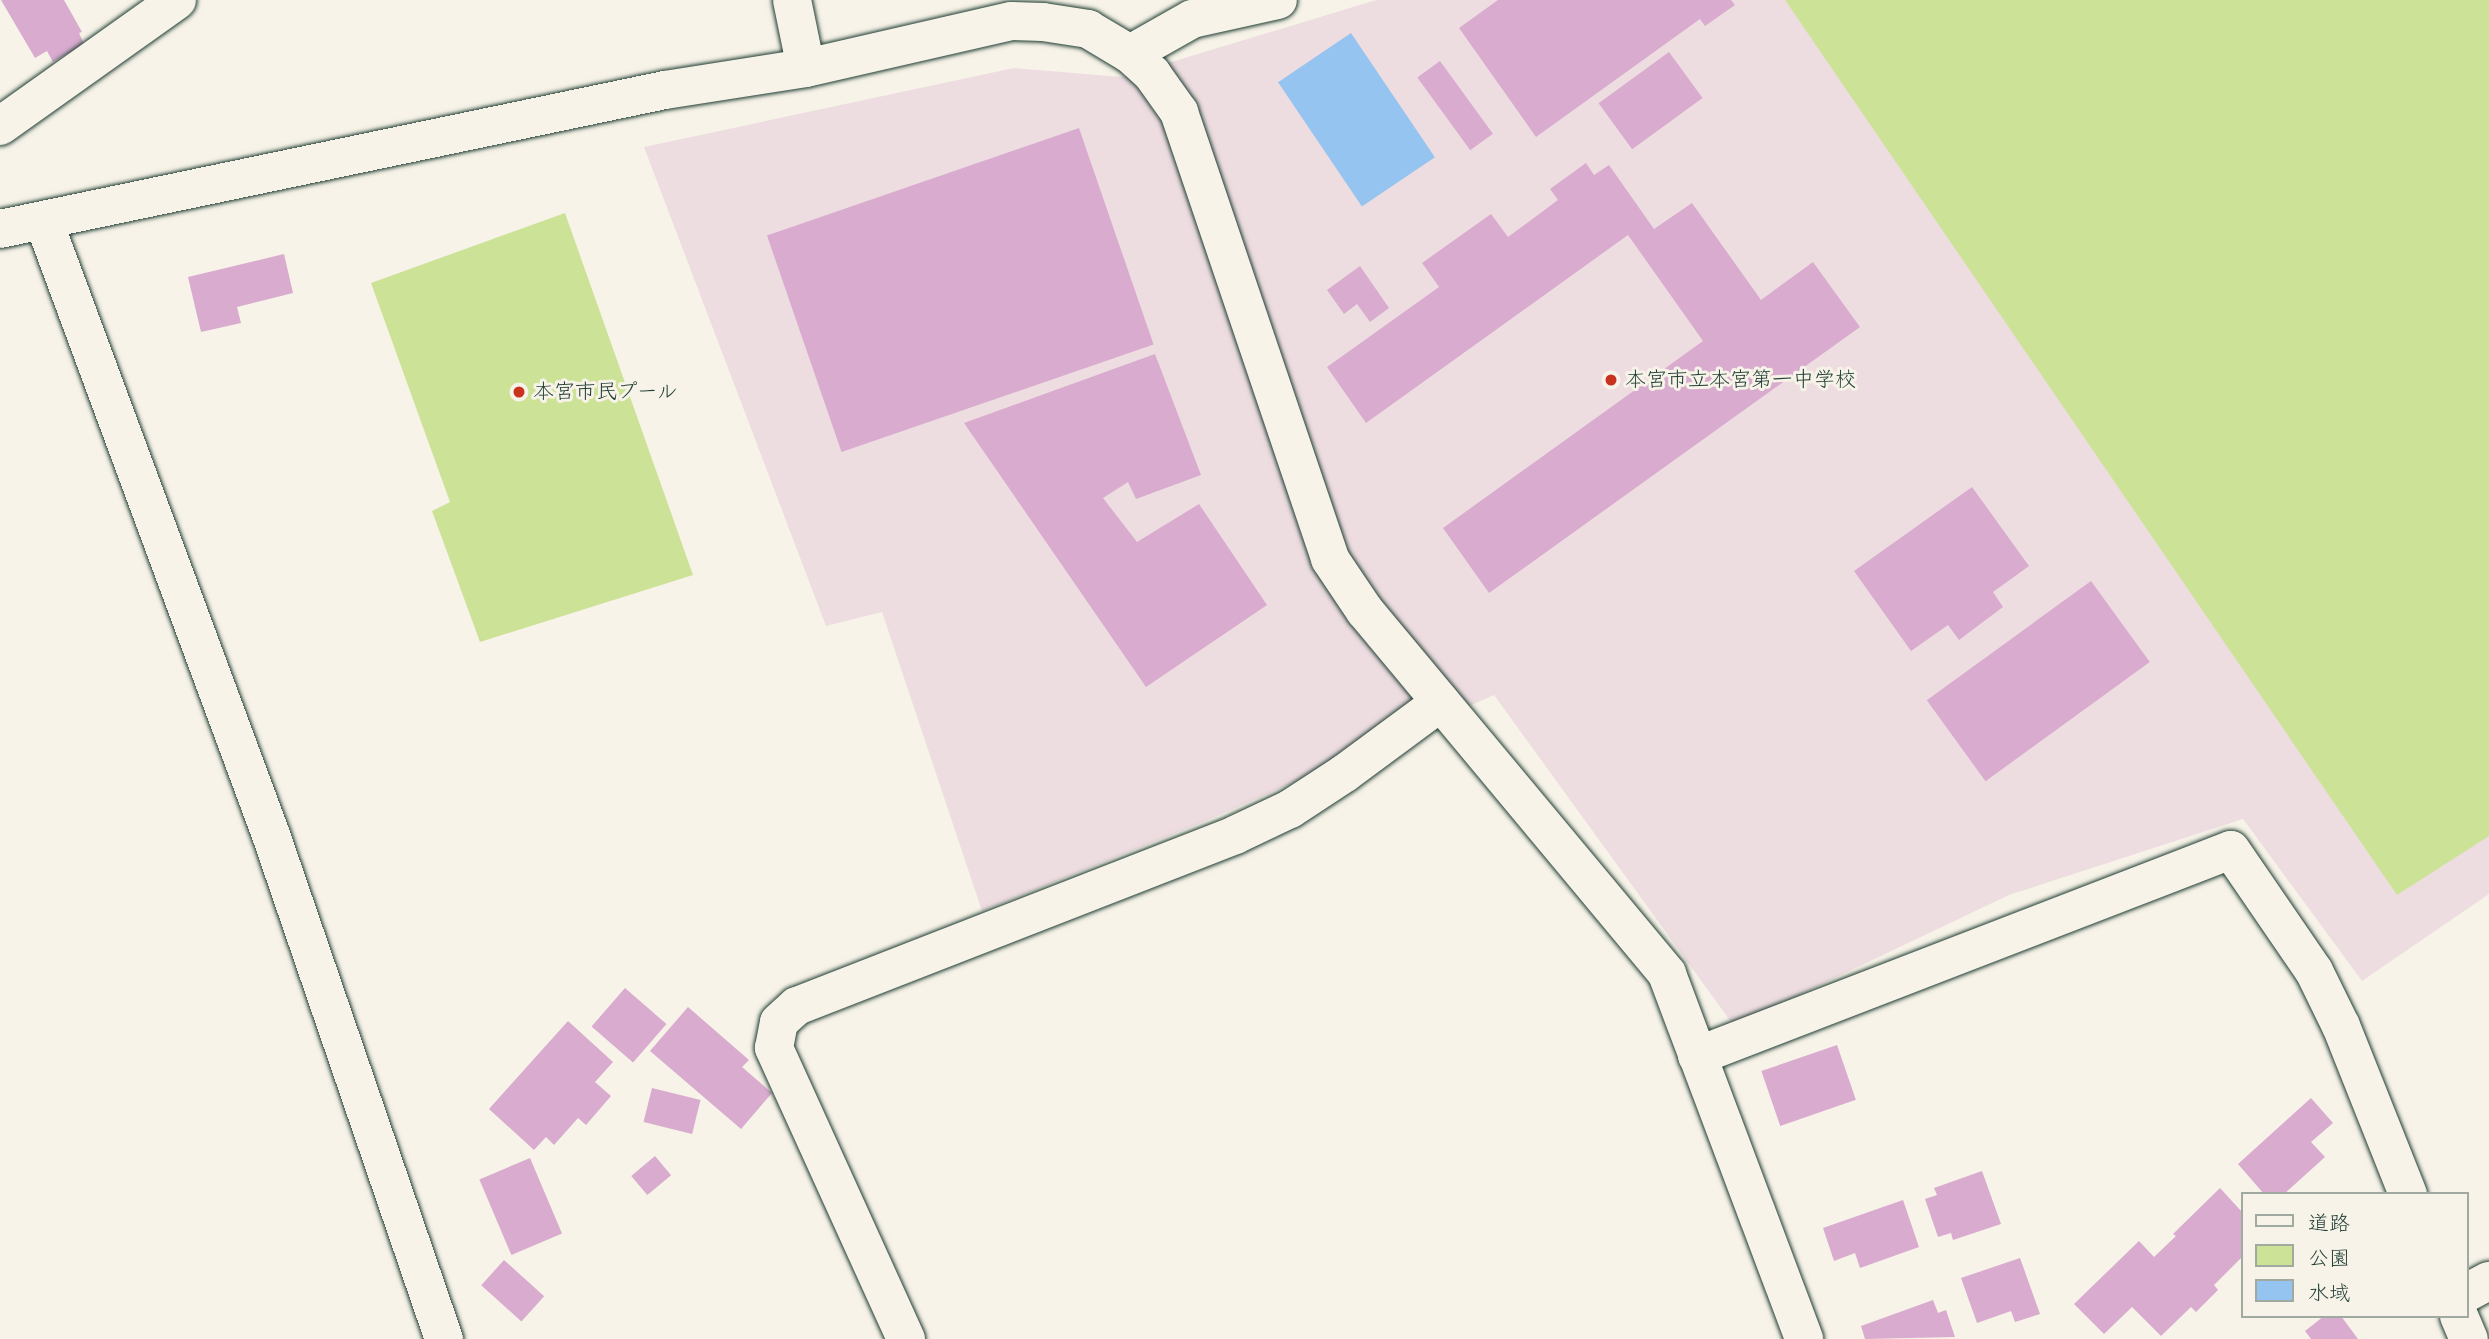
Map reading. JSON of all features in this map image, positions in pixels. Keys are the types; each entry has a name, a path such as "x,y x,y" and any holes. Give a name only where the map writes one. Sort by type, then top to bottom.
{"street":[{"path":"0,126 177,0"},
{"path":"792,0 806,68"},
{"path":"1130,54 1192,19 1278,0"},
{"path":"0,229 44,222 666,90 806,68 1012,21 1088,29 1130,54 1152,74 1179,112 1330,559 1365,611 1667,974 1804,1339"},
{"path":"44,222 271,835 444,1339"},
{"path":"906,1339 774,1048 779,1022 797,1006 1235,835 1290,809 1345,773 1441,702"},
{"path":"1697,1056 2231,850 2314,971 2341,1026 2407,1192"},
{"path":"2468,1292 2489,1281"},
{"path":"2460,1318 2469,1339"}],"shaded area":[{"name":"本宮市立本宮第一中学校","path":"1376,0 2489,0 2489,894 2362,981 2243,819 2009,895 1734,1026 1494,695 1203,822 982,911 882,612 826,626 644,147 1014,68 1122,77"}],"green space":[{"path":"1785,0 2489,0 2489,836 2397,895"},
{"name":"本宮市民プール","path":"565,213 693,575 480,642 432,511 450,502 371,283"}],"water":[{"path":"1351,33 1435,157 1362,207 1278,82"}],"building":[{"path":"1,0 64,0 82,32 79,33 84,44 53,62 47,51 35,58"},
{"path":"1498,0 1731,0 1735,5 1705,26 1700,19 1536,137 1459,28"},
{"path":"1669,52 1703,98 1632,149 1599,103"},
{"path":"1440,61 1493,134 1470,150 1417,77"},
{"path":"1079,128 1154,345 842,452 767,235"},
{"path":"1586,163 1594,175 1609,165 1654,229 1692,203 1761,300 1813,262 1860,327 1489,593 1443,528 1703,341 1628,235 1366,423 1327,367 1439,287 1422,263 1491,214 1508,237 1558,200 1550,189"},
{"path":"284,254 293,293 237,307 241,323 201,332 188,277"},
{"path":"1360,266 1389,308 1370,322 1357,304 1344,314 1327,290"},
{"path":"1155,354 1201,475 1136,499 1128,482 1103,498 1137,542 1199,504 1267,605 1146,687 964,423"},
{"path":"1972,487 2029,566 1993,592 2003,607 1959,640 1948,625 1911,651 1854,571"},
{"path":"2091,581 2150,662 1986,781 1927,700"},
{"path":"625,988 667,1024 633,1063 592,1026"},
{"path":"688,1007 749,1060 742,1067 772,1093 741,1129 650,1051"},
{"path":"568,1021 613,1062 595,1082 611,1096 586,1125 578,1118 554,1145 546,1137 534,1150 489,1109"},
{"path":"1837,1045 1856,1100 1780,1126 1761,1071"},
{"path":"652,1088 701,1100 692,1134 644,1122"},
{"path":"2311,1098 2333,1123 2311,1142 2325,1157 2286,1192 2262,1192 2238,1164"},
{"path":"655,1156 671,1175 647,1195 631,1176"},
{"path":"530,1158 562,1233 511,1255 479,1179"},
{"path":"1982,1171 2001,1224 1953,1240 1951,1233 1938,1237 1925,1199 1937,1195 1934,1188"},
{"path":"2220,1188 2240,1210 2240,1259 2214,1285 2218,1290 2196,1312 2191,1307 2161,1336 2132,1307 2104,1334 2074,1304 2139,1241 2154,1257 2176,1236 2173,1234"},
{"path":"1903,1200 1919,1247 1860,1268 1855,1253 1834,1261 1823,1228"},
{"path":"2020,1258 2040,1314 2015,1322 2011,1311 1977,1323 1961,1278"},
{"path":"504,1260 544,1296 521,1321 481,1285"},
{"path":"1933,1300 1938,1313 1946,1310 1955,1337 1865,1339 1861,1326"},
{"path":"2321,1318 2342,1318 2358,1339 2311,1339 2305,1331"}],"place":[{"name":"本宮市立本宮第一中学校","path":"1611,380"},
{"name":"本宮市民プール","path":"519,392"}]}
